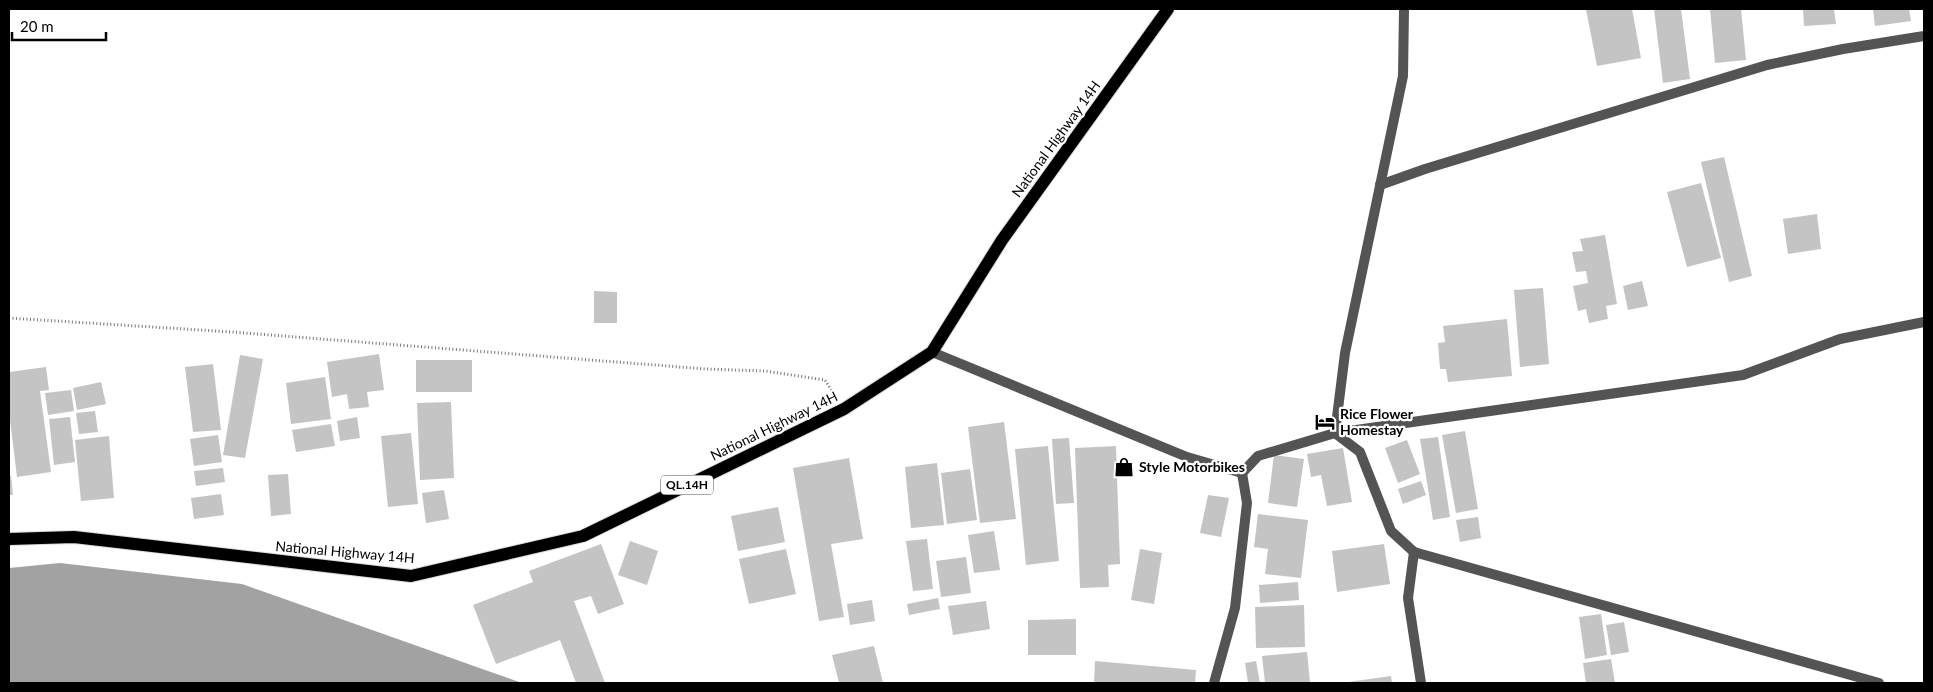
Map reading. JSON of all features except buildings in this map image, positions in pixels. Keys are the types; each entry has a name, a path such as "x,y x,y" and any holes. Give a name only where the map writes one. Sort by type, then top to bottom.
{"main road":[{"name":"National Highway 14H","path":"9,539 74,537 411,576 583,536 844,409 932,352 1002,240 1168,9"}],"street":[{"path":"1335,433 1345,353 1403,76 1404,9"},
{"path":"1380,185 1425,169 1766,65 1843,49 1924,36"},
{"path":"1242,473 1258,456 1335,433 1743,374 1840,339 1924,322"},
{"path":"932,352 1186,457 1242,473"},
{"path":"1335,433 1360,452 1391,531 1414,552 1879,683"},
{"path":"1214,683 1235,608 1247,503 1242,473"},
{"path":"1414,552 1408,598 1421,683"}],"path":[{"path":"9,318 232,332 706,369 765,371 825,380 844,409"}],"shaded area":[{"path":"60,563 242,584 522,683 9,683 9,568"}],"place":[{"name":"Rice Flower Homestay","path":"1325,422"},
{"name":"Style Motorbikes","path":"1124,467"}]}
